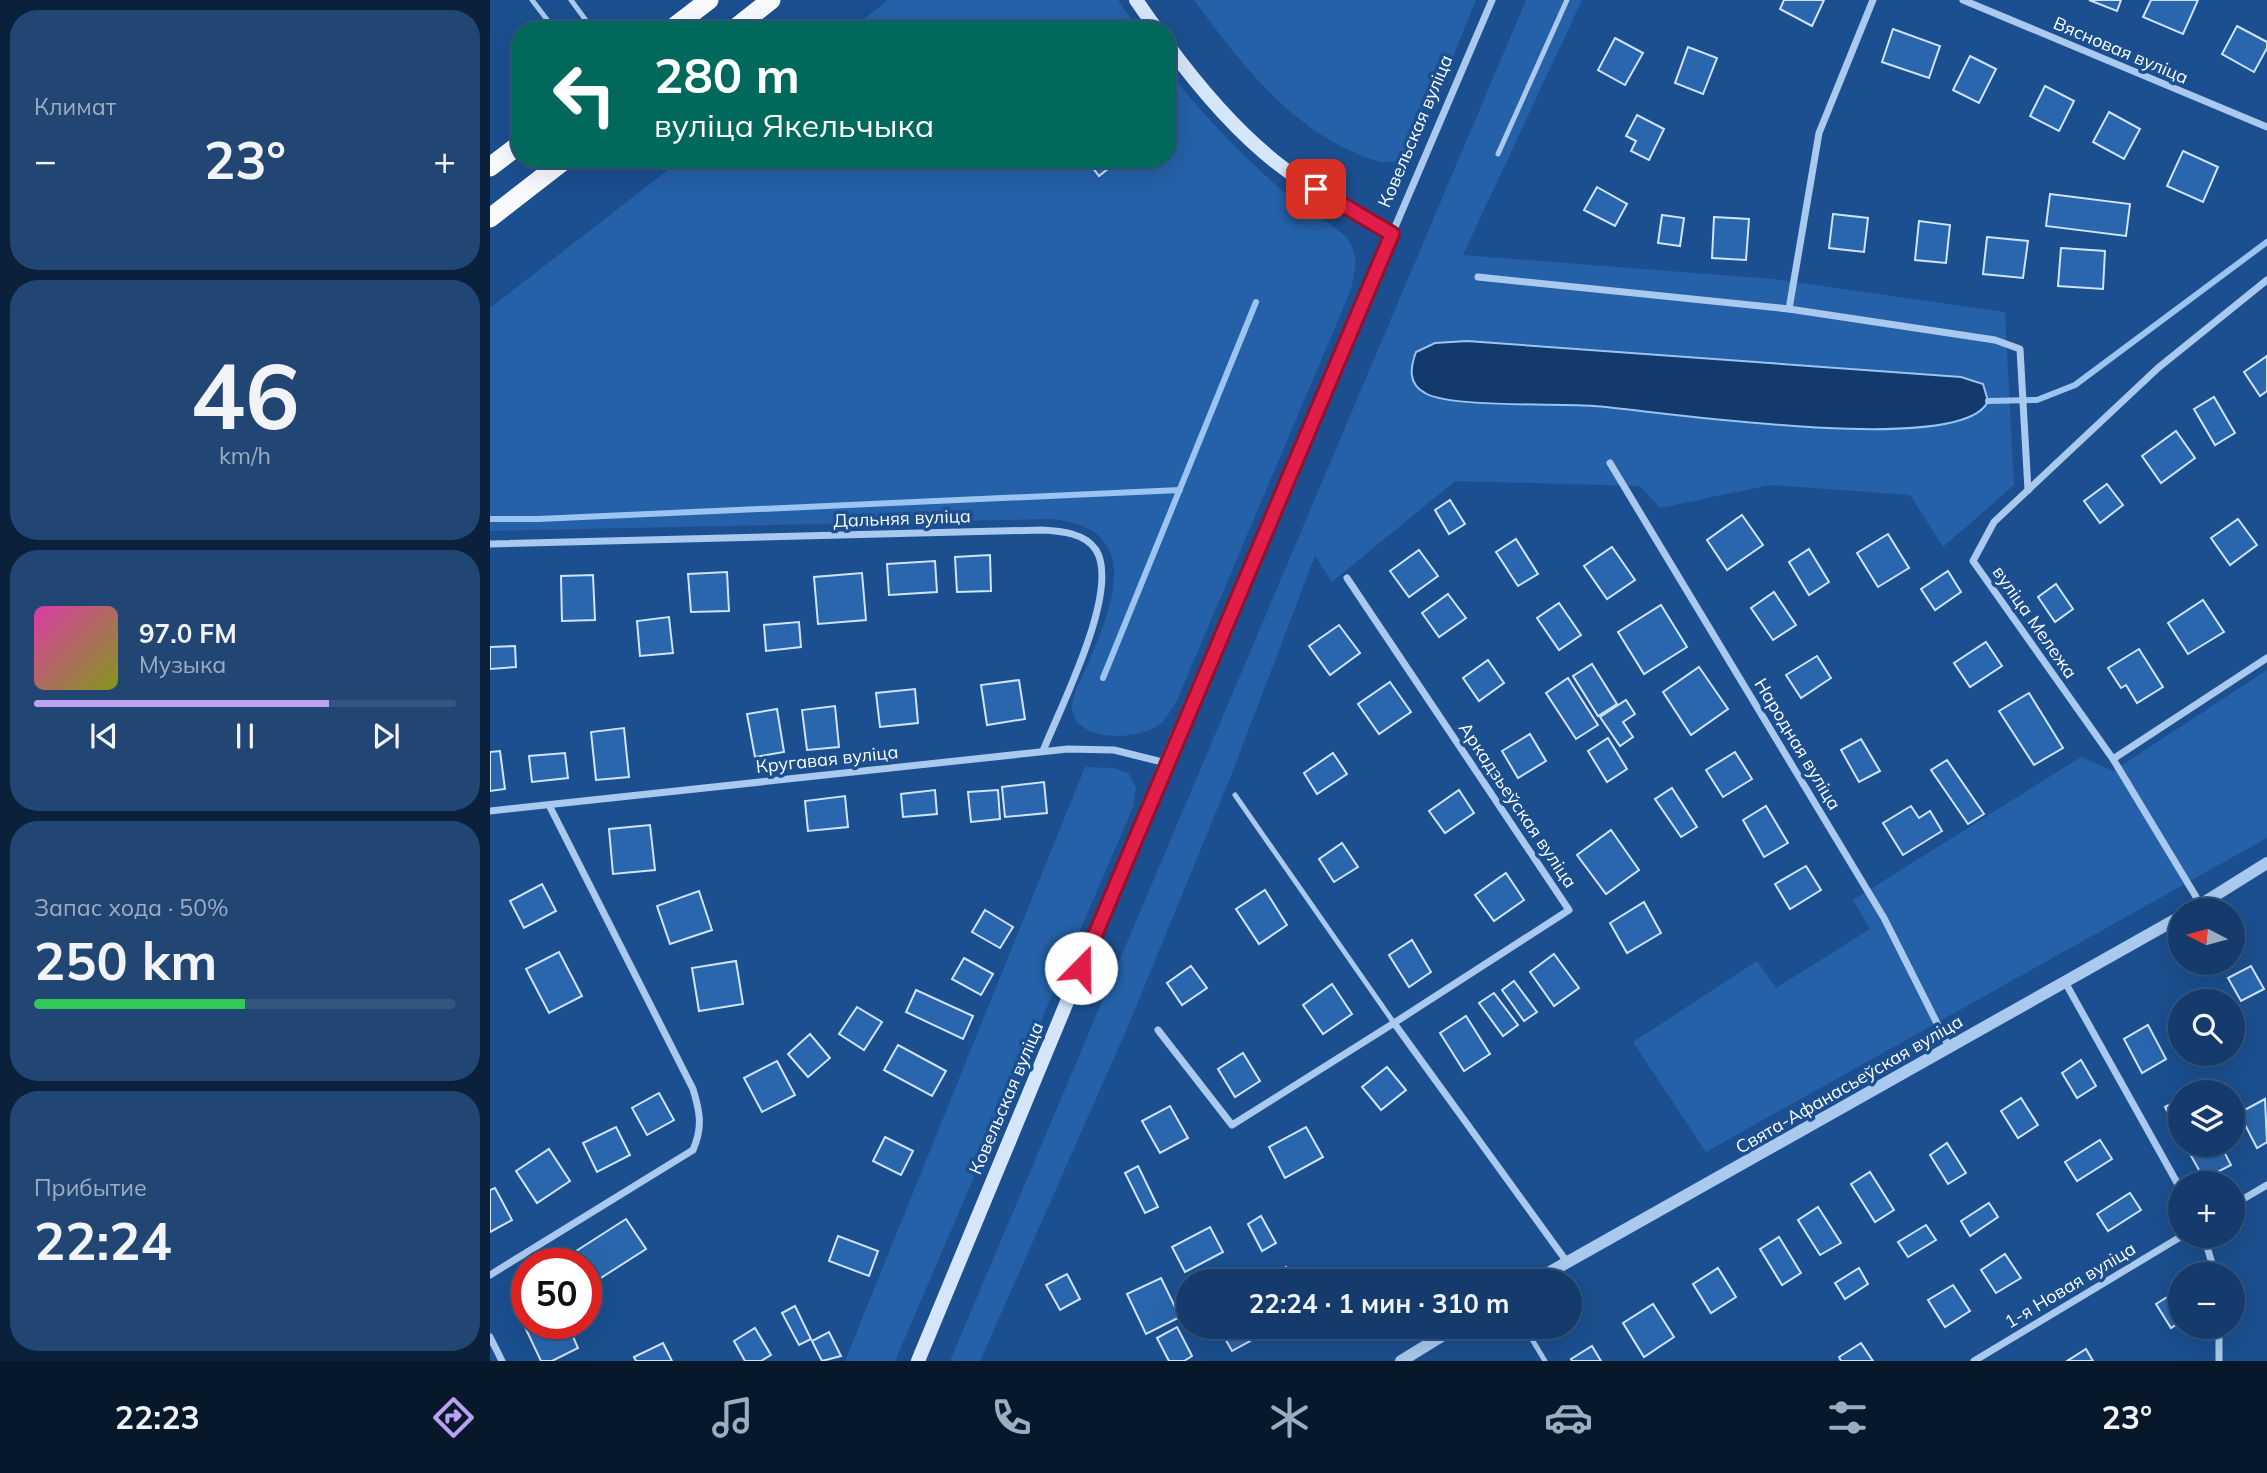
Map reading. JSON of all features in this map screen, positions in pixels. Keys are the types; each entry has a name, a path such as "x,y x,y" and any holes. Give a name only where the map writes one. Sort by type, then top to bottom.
{"highway":[{"path":"682,21 709,0"},
{"path":"744,21 771,0"},
{"path":"490,167 511,151"},
{"path":"490,218 554,168"}],"main road":[{"path":"1136,0 1151,21"},
{"path":"1176,56 1262,151 1298,179 1392,234"},
{"name":"Ковельская вуліца","path":"918,1361 1166,763 1392,234"}],"street":[{"name":"Ковельская вуліца","path":"1392,234 1492,0"},
{"path":"1789,309 1819,133 1873,0"},
{"name":"Вясновая вуліца","path":"1963,0 2267,127"},
{"path":"1478,277 1789,309 1981,337 2020,349 2028,490"},
{"name":"вуліца Мележа","path":"2192,898 2113,759 1973,561 1994,522 2158,368 2267,279"},
{"name":"Народная вуліца","path":"1610,463 1884,918 1949,1047"},
{"name":"Дальняя вуліца","path":"490,544 1042,530 1073,534 1086,540 1096,550 1102,566 1101,601 1043,751"},
{"name":"Аркадзьеўская вуліца","path":"1347,578 1569,910 1394,1023"},
{"path":"2113,759 2267,657"},
{"name":"Кругавая вуліца","path":"490,811 1043,751 1114,750 1166,763"},
{"path":"490,1275 693,1150 700,1133 701,1115 693,1089 549,805"},
{"path":"2211,898 2267,863"},
{"name":"Свята-Афанасьеўская вуліца","path":"1555,1269 2168,924"},
{"path":"2065,982 2171,1171"},
{"path":"1158,1030 1232,1125 1394,1023 1567,1262"},
{"path":"2245,1198 2267,1185"},
{"name":"1-я Новая вуліца","path":"1974,1361 2168,1244"},
{"path":"490,1337 502,1361"},
{"path":"1401,1361 1437,1339"},
{"path":"2219,1339 2219,1361"}],"lane":[{"path":"532,0 548,21"},
{"path":"571,0 586,21"},
{"path":"1498,154 1567,0"},
{"path":"1176,66 1181,62"},
{"path":"1235,795 1394,1023"},
{"path":"1532,1339 1545,1361"}],"shaded area":[{"path":"888,0 1118,0 1132,21 861,21"},
{"path":"1194,0 1476,0 1419,133 1401,159 1385,162 1364,157 1334,142 1287,109 1247,68"},
{"path":"1526,0 1582,0 1463,255 1773,279 2005,312 2014,485 1943,547 1910,495 1770,485 1660,508 1640,486 1455,481 1332,582 1315,556 1232,773 1129,1024 980,1361 950,1361"},
{"path":"1176,80 1210,120 1258,168 1298,203 1348,240 1354,252 1355,265 1350,292 1178,698 1160,724 1151,730 1124,736 1110,736 1085,728 1076,720 1072,709 1073,698 1106,618 1114,573 1111,554 1100,538 1082,526 1053,519 490,531 490,308 670,168 1176,168"},
{"path":"1467,341 1961,377 1983,384 1988,401 1967,418 1924,427 1868,429 1804,427 1594,406 1457,401 1438,398 1419,389 1412,375 1416,352 1435,343"},
{"path":"2267,670 2267,838 1706,1152 1633,1042 1757,961 1776,988 1870,929 1853,900 2081,757 2113,771"},
{"path":"1085,767 1114,768 1129,774 1136,788 1133,807 895,1361 845,1361"}],"building":[{"path":"1784,0 1824,0 1812,26 1780,9"},
{"path":"2089,0 2121,0 2117,11"},
{"path":"2151,0 2198,0 2183,34 2143,17"},
{"path":"2237,26 2267,42 2267,48 2254,72 2222,54"},
{"path":"1893,29 1940,46 1929,78 1882,62"},
{"path":"1615,38 1643,53 1625,85 1598,70"},
{"path":"1688,47 1717,58 1703,94 1675,83"},
{"path":"1970,56 1996,69 1979,103 1953,90"},
{"path":"2045,86 2074,101 2059,131 2030,116"},
{"path":"2109,112 2140,129 2124,159 2093,142"},
{"path":"1637,115 1664,129 1649,160 1631,151 1636,141 1626,136"},
{"path":"2183,151 2218,167 2203,202 2167,186"},
{"path":"1093,168 1109,168 1099,176"},
{"path":"1597,187 1627,204 1615,226 1584,210"},
{"path":"2050,194 2130,204 2126,236 2046,226"},
{"path":"1833,214 1868,218 1864,252 1829,248"},
{"path":"1662,215 1684,218 1680,246 1658,243"},
{"path":"1714,217 1749,219 1746,260 1712,258"},
{"path":"1919,221 1950,225 1946,263 1915,260"},
{"path":"1987,237 2028,241 2023,278 1983,274"},
{"path":"2061,248 2105,251 2103,289 2058,286"},
{"path":"2267,356 2267,391 2260,396 2244,372"},
{"path":"2214,397 2235,433 2215,445 2194,409"},
{"path":"2176,431 2195,458 2161,483 2142,456"},
{"path":"2107,484 2123,505 2100,523 2084,501"},
{"path":"1450,500 1465,524 1449,534 1435,510"},
{"path":"1742,515 1763,545 1727,570 1707,540"},
{"path":"2238,519 2257,545 2230,565 2211,538"},
{"path":"1888,534 1909,568 1878,587 1857,553"},
{"path":"1516,539 1538,574 1518,586 1496,552"},
{"path":"1612,547 1635,580 1607,599 1584,566"},
{"path":"1809,549 1829,582 1809,595 1789,562"},
{"path":"1419,550 1438,576 1409,597 1390,571"},
{"path":"990,555 991,591 957,592 955,557"},
{"path":"935,561 937,592 889,595 887,564"},
{"path":"1948,571 1961,592 1935,610 1921,589"},
{"path":"727,572 729,611 691,612 688,574"},
{"path":"862,573 866,620 818,624 814,577"},
{"path":"593,575 595,620 562,621 561,576"},
{"path":"2056,584 2073,609 2055,622 2038,597"},
{"path":"1774,592 1796,625 1773,640 1751,608"},
{"path":"1448,594 1466,618 1439,637 1422,613"},
{"path":"2203,600 2224,632 2188,654 2168,623"},
{"path":"1559,603 1581,635 1559,650 1537,618"},
{"path":"1661,605 1687,647 1644,674 1618,632"},
{"path":"669,617 673,653 640,656 637,621"},
{"path":"799,622 801,647 766,651 764,625"},
{"path":"1339,625 1360,653 1330,675 1309,646"},
{"path":"1986,642 2002,666 1970,687 1954,663"},
{"path":"515,646 516,667 490,669 490,647"},
{"path":"2139,649 2163,687 2137,703 2126,685 2121,688 2108,668"},
{"path":"1817,656 1831,678 1801,698 1786,675"},
{"path":"1488,660 1504,683 1479,701 1463,678"},
{"path":"1592,664 1617,704 1598,716 1573,676"},
{"path":"1699,667 1728,709 1691,735 1663,692"},
{"path":"1568,678 1598,725 1576,739 1546,693"},
{"path":"1019,680 1025,719 987,725 981,685"},
{"path":"1390,682 1411,712 1379,734 1358,704"},
{"path":"915,689 918,723 880,727 876,693"},
{"path":"2029,693 2063,748 2034,765 1999,711"},
{"path":"1626,700 1635,714 1623,722 1633,737 1620,746 1600,717"},
{"path":"835,706 839,747 807,750 802,710"},
{"path":"777,709 784,752 755,757 747,714"},
{"path":"624,728 629,777 596,780 591,732"},
{"path":"1530,734 1546,761 1518,778 1502,751"},
{"path":"1608,738 1627,769 1607,782 1588,751"},
{"path":"1861,739 1880,771 1859,782 1841,750"},
{"path":"500,751 505,789 490,791 490,752"},
{"path":"1735,752 1752,779 1723,797 1706,770"},
{"path":"565,753 568,778 532,782 529,756"},
{"path":"1333,753 1347,774 1317,794 1304,773"},
{"path":"1947,760 1984,814 1968,824 1931,770"},
{"path":"1044,782 1047,813 1005,817 1002,787"},
{"path":"1672,788 1697,827 1681,837 1655,799"},
{"path":"935,790 937,814 903,817 901,794"},
{"path":"998,790 1000,819 971,822 968,792"},
{"path":"1459,790 1474,813 1445,833 1429,811"},
{"path":"845,796 848,827 808,831 805,801"},
{"path":"1766,806 1788,843 1764,857 1743,820"},
{"path":"1911,806 1919,818 1930,811 1942,831 1903,855 1883,823"},
{"path":"650,825 655,870 613,874 609,829"},
{"path":"1611,830 1639,870 1606,894 1577,855"},
{"path":"1342,843 1358,867 1334,882 1319,859"},
{"path":"1806,866 1821,890 1790,909 1775,884"},
{"path":"1506,873 1524,900 1494,921 1475,895"},
{"path":"542,884 556,911 524,928 510,901"},
{"path":"1265,890 1287,925 1259,944 1236,909"},
{"path":"699,891 712,930 670,944 657,906"},
{"path":"1644,902 1661,933 1627,953 1610,923"},
{"path":"985,910 1013,927 1000,948 972,932"},
{"path":"1412,940 1431,972 1409,987 1389,955"},
{"path":"559,952 582,996 549,1013 526,969"},
{"path":"1554,954 1579,988 1554,1006 1530,972"},
{"path":"964,958 993,974 981,995 952,979"},
{"path":"736,961 743,1004 699,1011 692,968"},
{"path":"1191,966 1207,988 1182,1005 1167,983"},
{"path":"2251,966 2264,989 2245,999 2245,989 2234,989 2228,978 2245,975 2245,969"},
{"path":"1514,981 1537,1012 1524,1021 1502,990"},
{"path":"1332,984 1352,1014 1323,1034 1303,1005"},
{"path":"916,990 973,1016 963,1039 906,1012"},
{"path":"1494,993 1518,1025 1503,1036 1479,1003"},
{"path":"857,1007 882,1022 864,1050 839,1034"},
{"path":"1466,1016 1490,1054 1464,1071 1440,1033"},
{"path":"2148,1025 2166,1059 2142,1073 2124,1039"},
{"path":"810,1034 830,1058 808,1077 788,1054"},
{"path":"898,1045 946,1071 932,1096 884,1070"},
{"path":"1243,1053 1260,1081 1235,1097 1218,1069"},
{"path":"2081,1060 2096,1086 2077,1098 2062,1073"},
{"path":"777,1061 795,1095 762,1112 744,1078"},
{"path":"1387,1067 1406,1090 1381,1110 1362,1087"},
{"path":"659,1093 674,1120 647,1135 632,1108"},
{"path":"2021,1098 2038,1125 2018,1138 2001,1111"},
{"path":"2265,1099 2267,1142 2257,1148 2245,1125 2245,1110"},
{"path":"1170,1106 1188,1138 1160,1153 1142,1121"},
{"path":"616,1127 630,1155 597,1172 583,1143"},
{"path":"1306,1127 1323,1157 1285,1178 1269,1147"},
{"path":"885,1137 913,1151 901,1175 873,1161"},
{"path":"2100,1140 2112,1159 2077,1181 2065,1162"},
{"path":"1947,1143 1966,1173 1948,1184 1930,1155"},
{"path":"549,1149 570,1181 537,1203 516,1171"},
{"path":"2192,1157 2227,1157 2231,1165 2219,1171 2200,1171"},
{"path":"1138,1166 1158,1207 1145,1213 1125,1173"},
{"path":"1870,1172 1894,1210 1875,1222 1851,1184"},
{"path":"495,1188 512,1220 490,1232 490,1190"},
{"path":"2130,1193 2141,1210 2108,1231 2097,1214"},
{"path":"1989,1203 1998,1217 1970,1236 1961,1221"},
{"path":"1818,1207 1841,1243 1820,1255 1798,1220"},
{"path":"1261,1216 1276,1243 1262,1251 1248,1224"},
{"path":"626,1219 646,1249 602,1277 602,1248 581,1248"},
{"path":"1926,1225 1936,1240 1908,1257 1898,1242"},
{"path":"1210,1227 1223,1252 1191,1269 1183,1269 1172,1247"},
{"path":"838,1236 878,1251 869,1276 829,1261"},
{"path":"1779,1237 1801,1273 1782,1285 1760,1249"},
{"path":"2005,1254 2021,1278 1996,1293 1981,1270"},
{"path":"1718,1268 1736,1297 1711,1313 1693,1284"},
{"path":"1859,1268 1868,1284 1845,1299 1835,1283"},
{"path":"1067,1274 1080,1299 1060,1310 1046,1285"},
{"path":"1161,1278 1176,1309 1176,1319 1146,1334 1127,1294"},
{"path":"1953,1285 1970,1311 1945,1327 1928,1300"},
{"path":"2168,1296 2168,1323 2156,1304"},
{"path":"1653,1304 1674,1337 1644,1357 1623,1323"},
{"path":"795,1306 811,1339 799,1345 782,1313"},
{"path":"755,1328 771,1355 761,1361 745,1361 734,1341"},
{"path":"1176,1328 1176,1339 1183,1339 1192,1356 1184,1361 1169,1361 1157,1338"},
{"path":"829,1332 841,1356 822,1361 812,1341"},
{"path":"531,1339 574,1339 578,1348 552,1361 541,1361"},
{"path":"1225,1339 1249,1339 1250,1341 1232,1351"},
{"path":"663,1343 672,1361 636,1361 634,1357"},
{"path":"1861,1343 1873,1361 1841,1361 1839,1357"},
{"path":"1592,1346 1601,1361 1572,1361 1571,1359"},
{"path":"2086,1349 2093,1361 2067,1361"}],"waterway":[{"path":"1988,401 2037,400 2075,385 2267,242"},
{"path":"1103,678 1256,302"},
{"path":"490,519 1180,490"}],"route":[{"path":"1081,968 1392,234 1316,189"}]}
